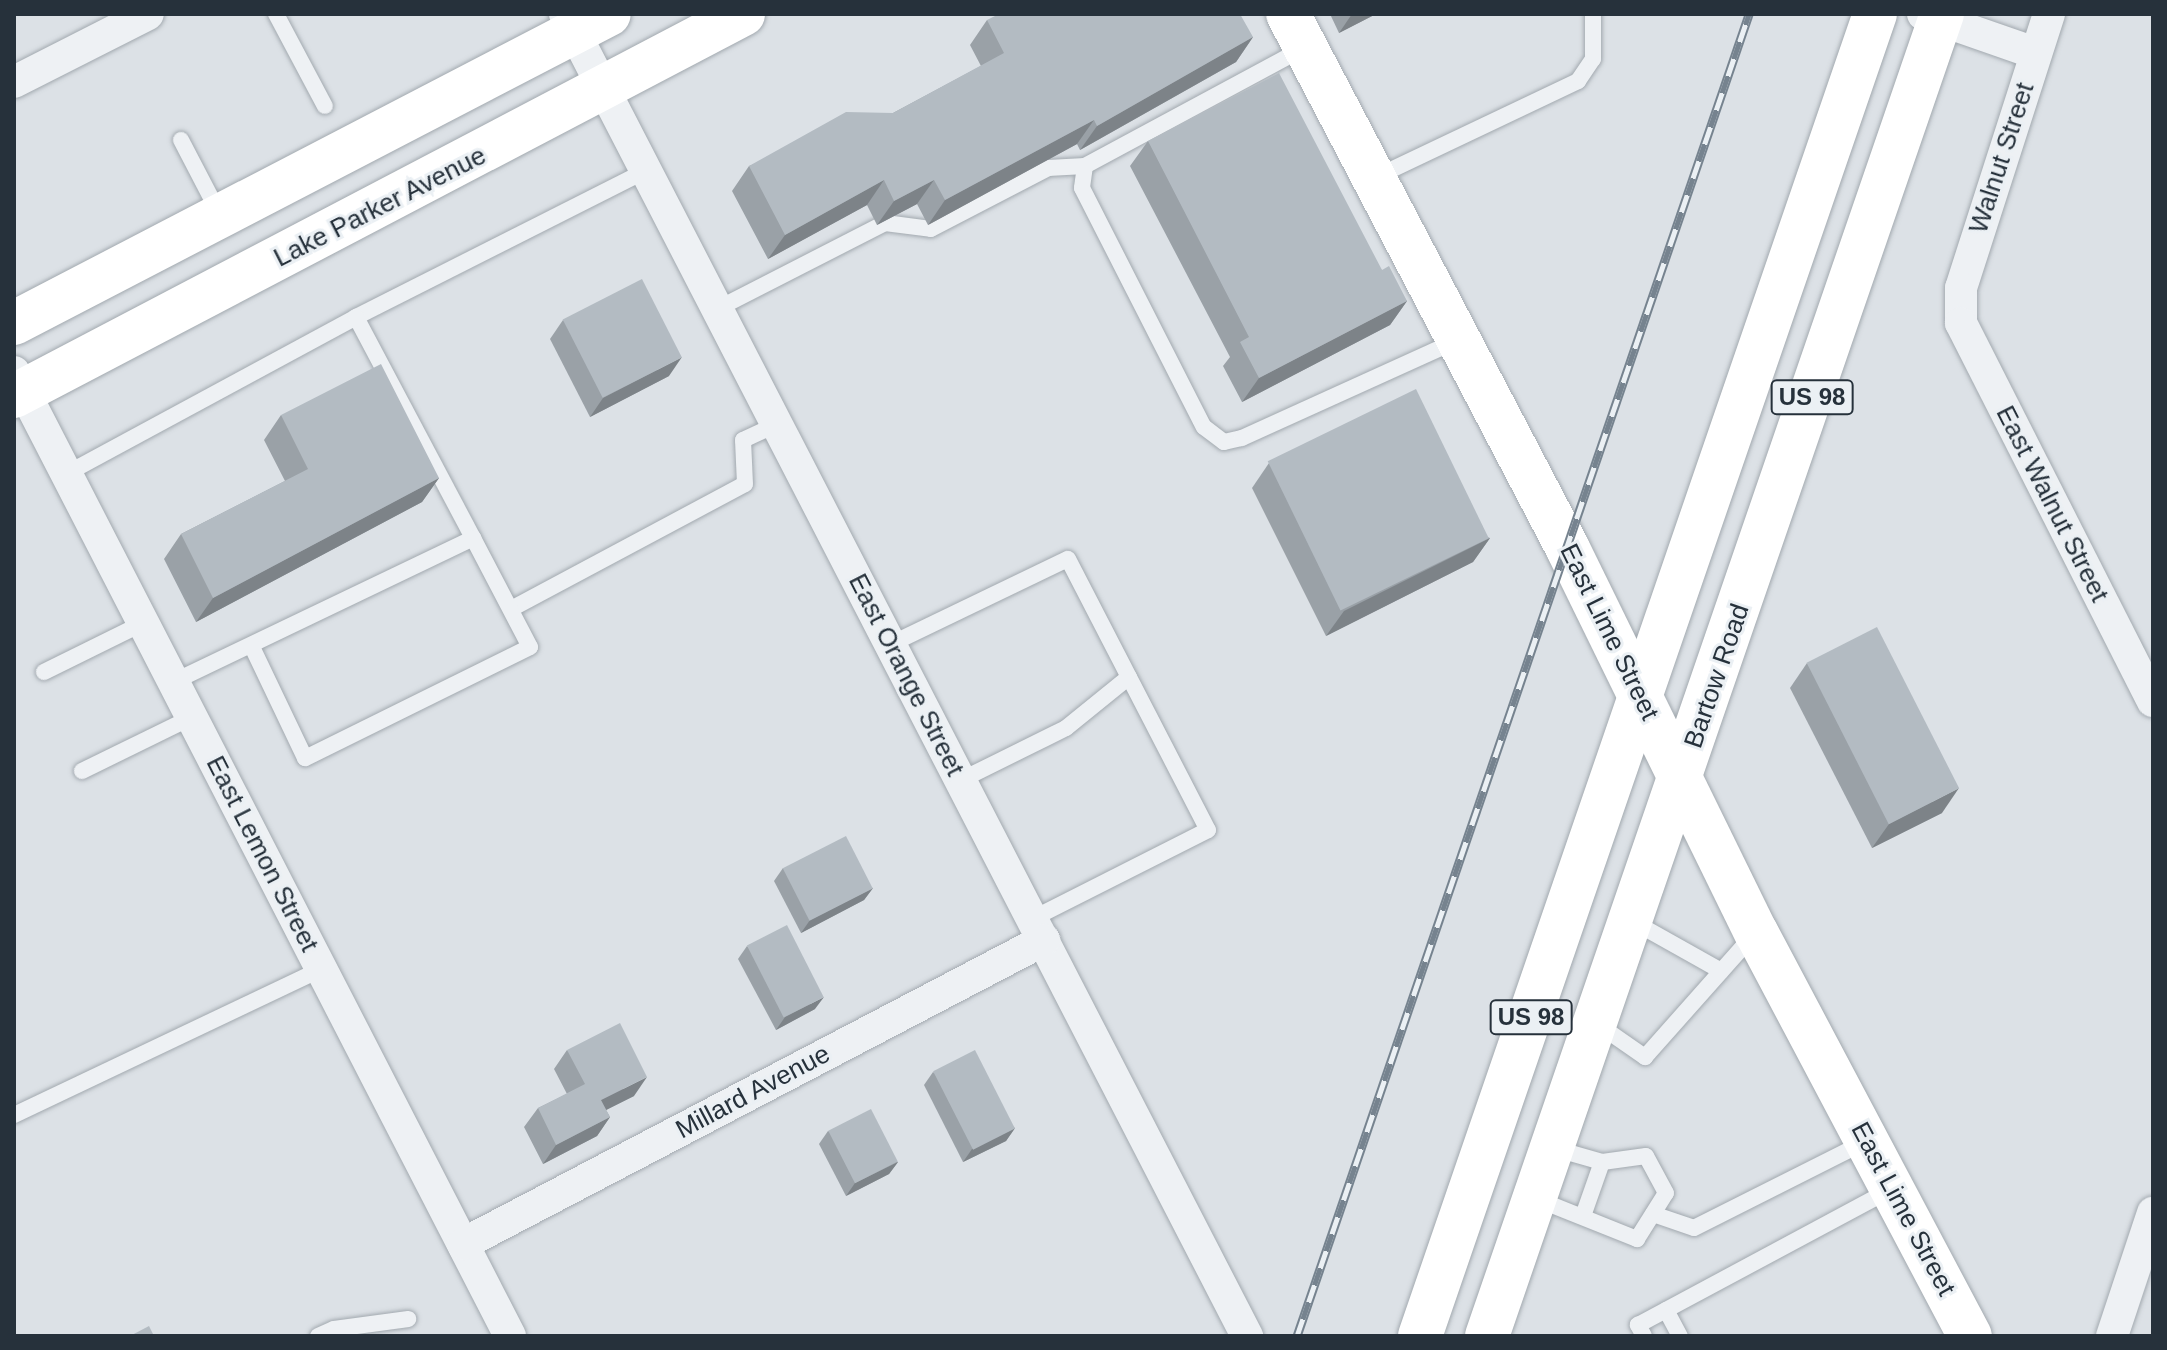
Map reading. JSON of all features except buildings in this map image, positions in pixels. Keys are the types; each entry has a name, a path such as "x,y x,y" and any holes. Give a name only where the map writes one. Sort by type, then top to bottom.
{"main road":[{"name":"Lake Parker Avenue","path":"17,386 604,91 743,14"},
{"name":"US 98","path":"1420,1336 1875,14"},
{"name":"Bartow Road","path":"1487,1336 1682,780 1935,16"},
{"path":"14,323 583,20"},
{"name":"East Lime Street","path":"1296,31 1641,698 1756,932 1970,1336"}],"street":[{"path":"14,82 148,14"},
{"name":"Walnut Street","path":"1961,303 1961,288 2049,14"},
{"path":"1935,16 2035,53"},
{"name":"East Orange Street","path":"583,20 604,91 1247,1336"},
{"name":"East Walnut Street","path":"1961,303 1961,323 1978,359 2153,701"},
{"name":"East Lemon Street","path":"17,386 66,474 510,1336"},
{"name":"Millard Avenue","path":"463,1244 1038,929"},
{"path":"2112,1336 2153,1213"}],"lane":[{"path":"276,14 325,106"},
{"path":"1372,179 1578,81 1593,59 1593,14"},
{"path":"717,309 885,223 931,229 1048,168 1085,166 1296,31"},
{"path":"181,140 220,216"},
{"path":"1085,166 1082,188 1204,427 1224,442 1458,340"},
{"path":"66,474 356,317 645,171"},
{"path":"251,645 305,758 530,647 356,317"},
{"path":"511,609 745,484 743,440 777,424"},
{"path":"173,682 473,538"},
{"path":"891,644 1068,559 1208,830 1038,929"},
{"path":"44,672 143,623"},
{"path":"961,780 1066,728 1129,677"},
{"path":"82,771 192,717"},
{"path":"1632,921 1721,971"},
{"path":"1596,1023 1645,1057 1756,932"},
{"path":"14,1115 322,969"},
{"path":"1653,1214 1694,1228 1866,1141"},
{"path":"1535,1199 1637,1239 1666,1193 1646,1156 1602,1162 1553,1148"},
{"path":"1583,1216 1602,1162"},
{"path":"1644,1336 1638,1325 1892,1189"},
{"path":"1666,1310 1680,1336"},
{"path":"318,1336 334,1329 408,1319"}],"railway":[{"path":"1297,1336 1749,14"}]}
